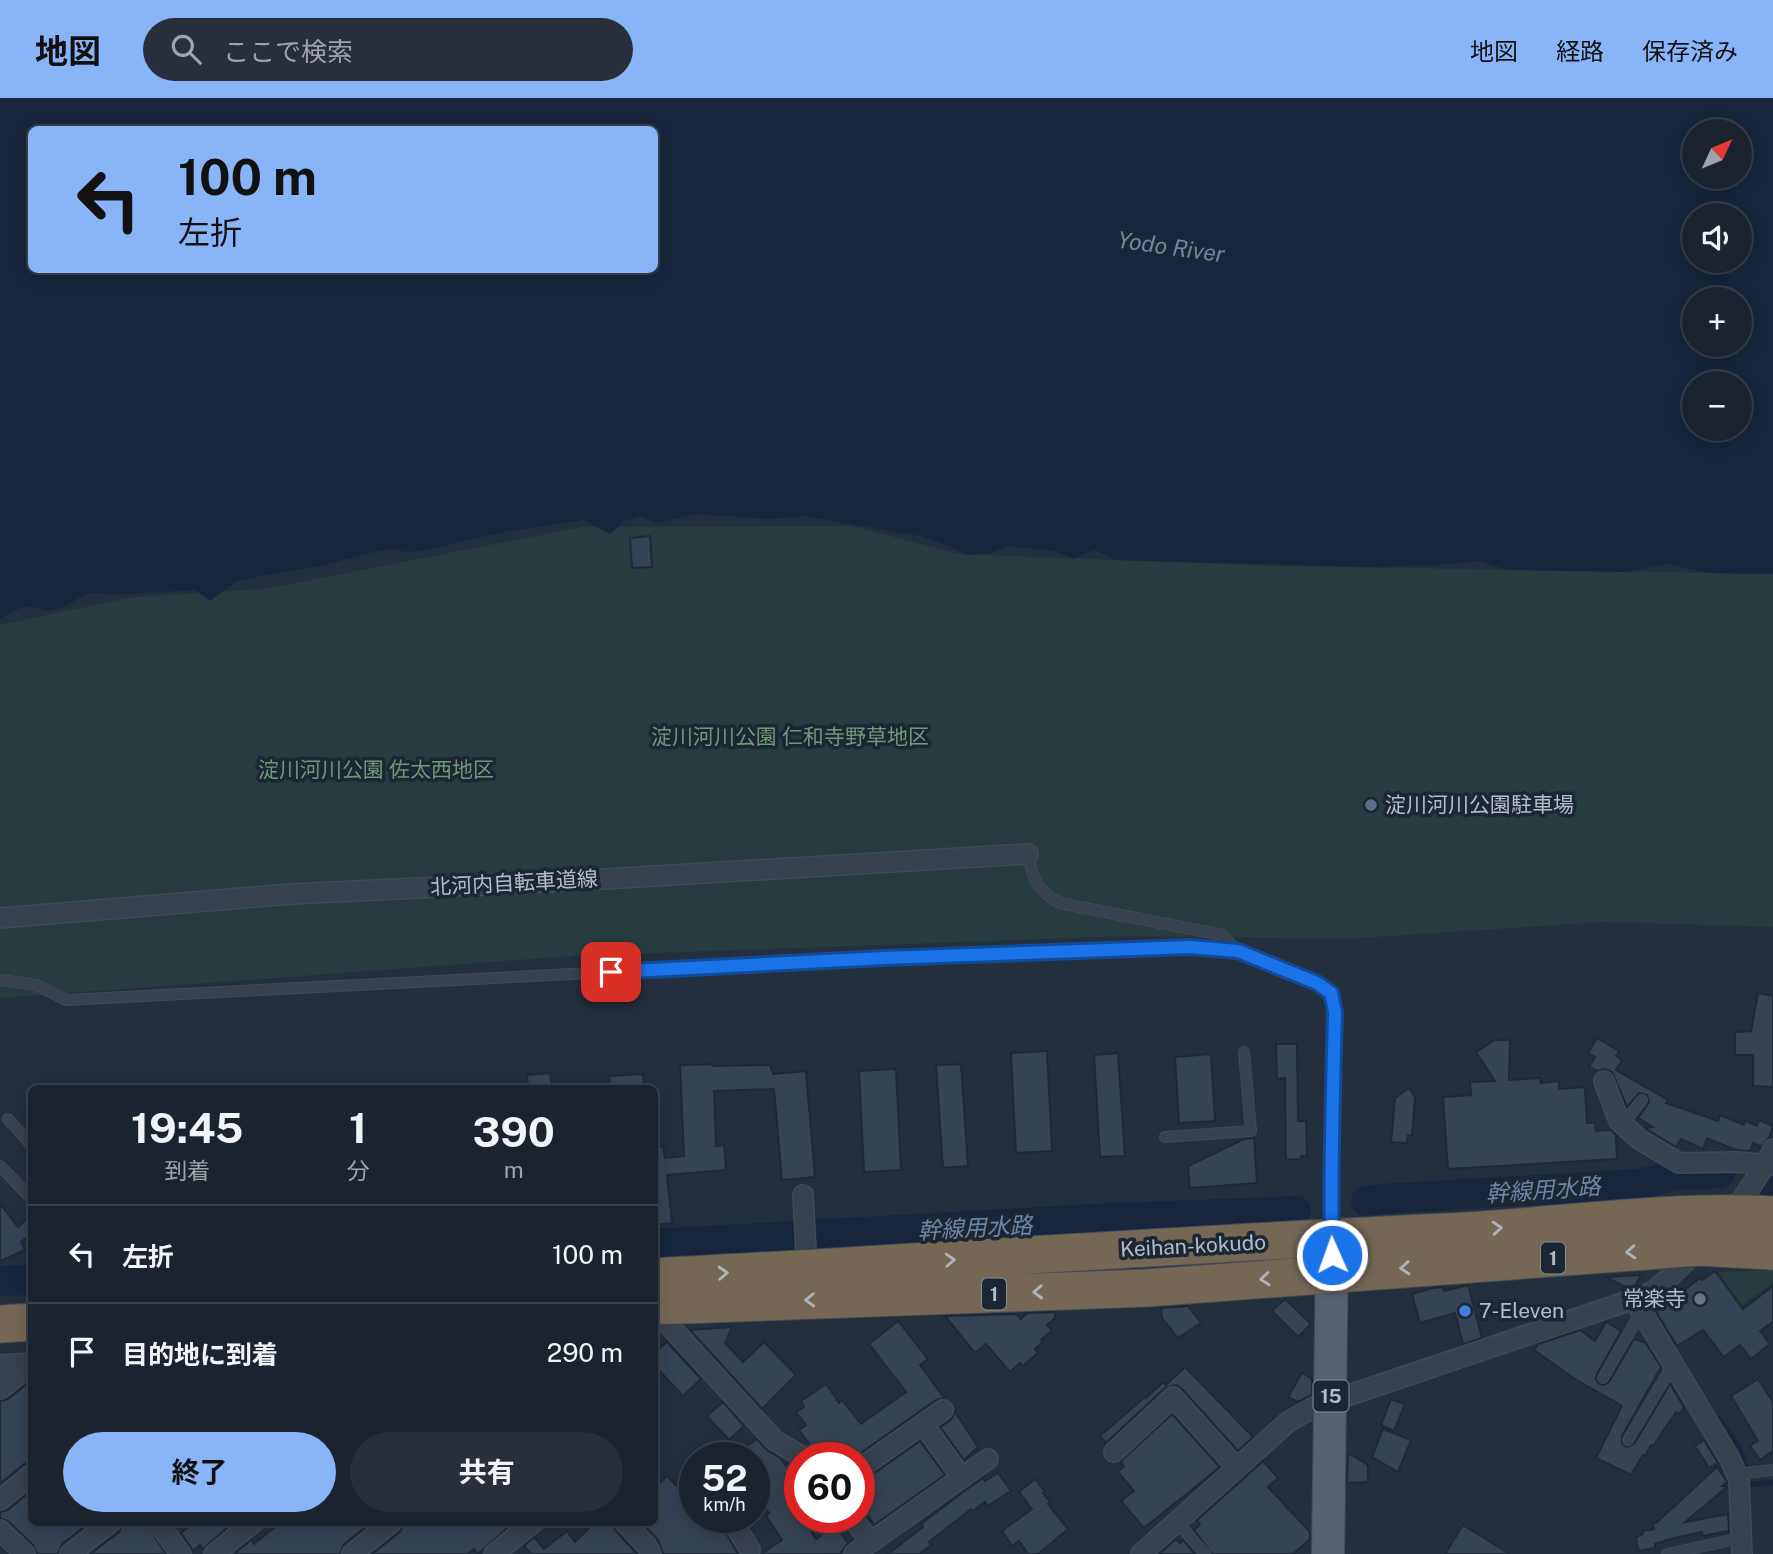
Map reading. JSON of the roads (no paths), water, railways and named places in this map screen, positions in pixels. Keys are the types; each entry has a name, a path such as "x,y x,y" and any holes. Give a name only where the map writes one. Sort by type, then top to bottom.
{"highway":[{"name":"Keihan-kokudo","path":"658,1276 806,1247 1332,1237 1734,1213 1773,1216"},
{"name":"Keihan-kokudo","path":"658,1307 1147,1288 1700,1247 1773,1251"},
{"path":"0,1324 28,1322"},
{"path":"0,1345 28,1343"}],"main road":[{"path":"1734,1213 1773,1210"},
{"name":"15","path":"1328,1554 1332,1237"}],"street":[{"name":"北河内自転車道線","path":"0,918 291,894 571,881 1028,854"},
{"path":"1604,1081 1619,1121 1639,1139 1679,1163 1770,1159"},
{"path":"1141,1554 1289,1422 1314,1407 1637,1306 1734,1213 1770,1159"},
{"path":"803,1195 806,1247"},
{"path":"1637,1306 1730,1459 1744,1474 1741,1546"},
{"path":"658,1311 774,1440 784,1446"},
{"path":"0,1365 28,1363"},
{"path":"0,1389 28,1366"},
{"path":"1114,1452 1173,1398 1237,1468"},
{"path":"875,1458 943,1410"},
{"path":"923,1424 962,1478"},
{"path":"854,1554 988,1459"},
{"path":"0,1500 28,1477"},
{"path":"70,1554 106,1526"},
{"path":"160,1526 181,1554"},
{"path":"214,1554 249,1526"},
{"path":"352,1554 387,1526"},
{"path":"494,1554 529,1526"},
{"path":"628,1526 651,1554"},
{"path":"0,1530 25,1554"},
{"path":"737,1533 749,1553"},
{"path":"864,1533 871,1542"}],"lane":[{"path":"1028,854 1040,890 1059,903 1222,935 1238,951"},
{"path":"0,980 37,985 66,1000 884,958 1190,947 1238,951 1317,983 1331,993 1335,1012 1330,1156 1332,1237"},
{"path":"1165,1137 1251,1131 1244,1052"},
{"path":"1623,1125 1642,1100"},
{"path":"8,1119 28,1142"},
{"path":"0,1166 28,1195"},
{"path":"1602,1378 1637,1306"},
{"path":"1628,1440 1673,1365"},
{"path":"1744,1474 1773,1470"},
{"path":"1177,1522 1205,1554"},
{"path":"1667,1554 1741,1546"}],"water":[{"name":"Yodo River","path":"0,98 1773,98 1773,574 1709,573 1668,564 1627,572 1508,570 1480,561 1368,567 1116,560 1094,550 1073,559 1056,551 1007,546 991,553 967,555 920,536 802,516 770,519 695,514 656,523 639,516 624,521 610,534 584,520 508,531 421,551 394,549 374,552 235,582 210,601 195,590 108,595 94,592 58,609 46,611 23,608 0,619"}],"waterway":[{"name":"幹線用水路","path":"1366,1201 1639,1184 1679,1175 1720,1173"},
{"name":"幹線用水路","path":"658,1244 1093,1219 1296,1211"},
{"name":"幹線用水路","path":"0,1281 28,1280"},
{"path":"1717,1417 1736,1443 1747,1473"},
{"path":"1749,1485 1773,1482"}],"place":[{"name":"淀川河川公園駐車場","path":"1371,805"},
{"name":"常楽寺","path":"1700,1299"},
{"name":"7-Eleven","path":"1465,1311"}],"park label":[{"name":"淀川河川公園 仁和寺野草地区","path":"790,737"},
{"name":"淀川河川公園 佐太西地区","path":"376,770"}]}
